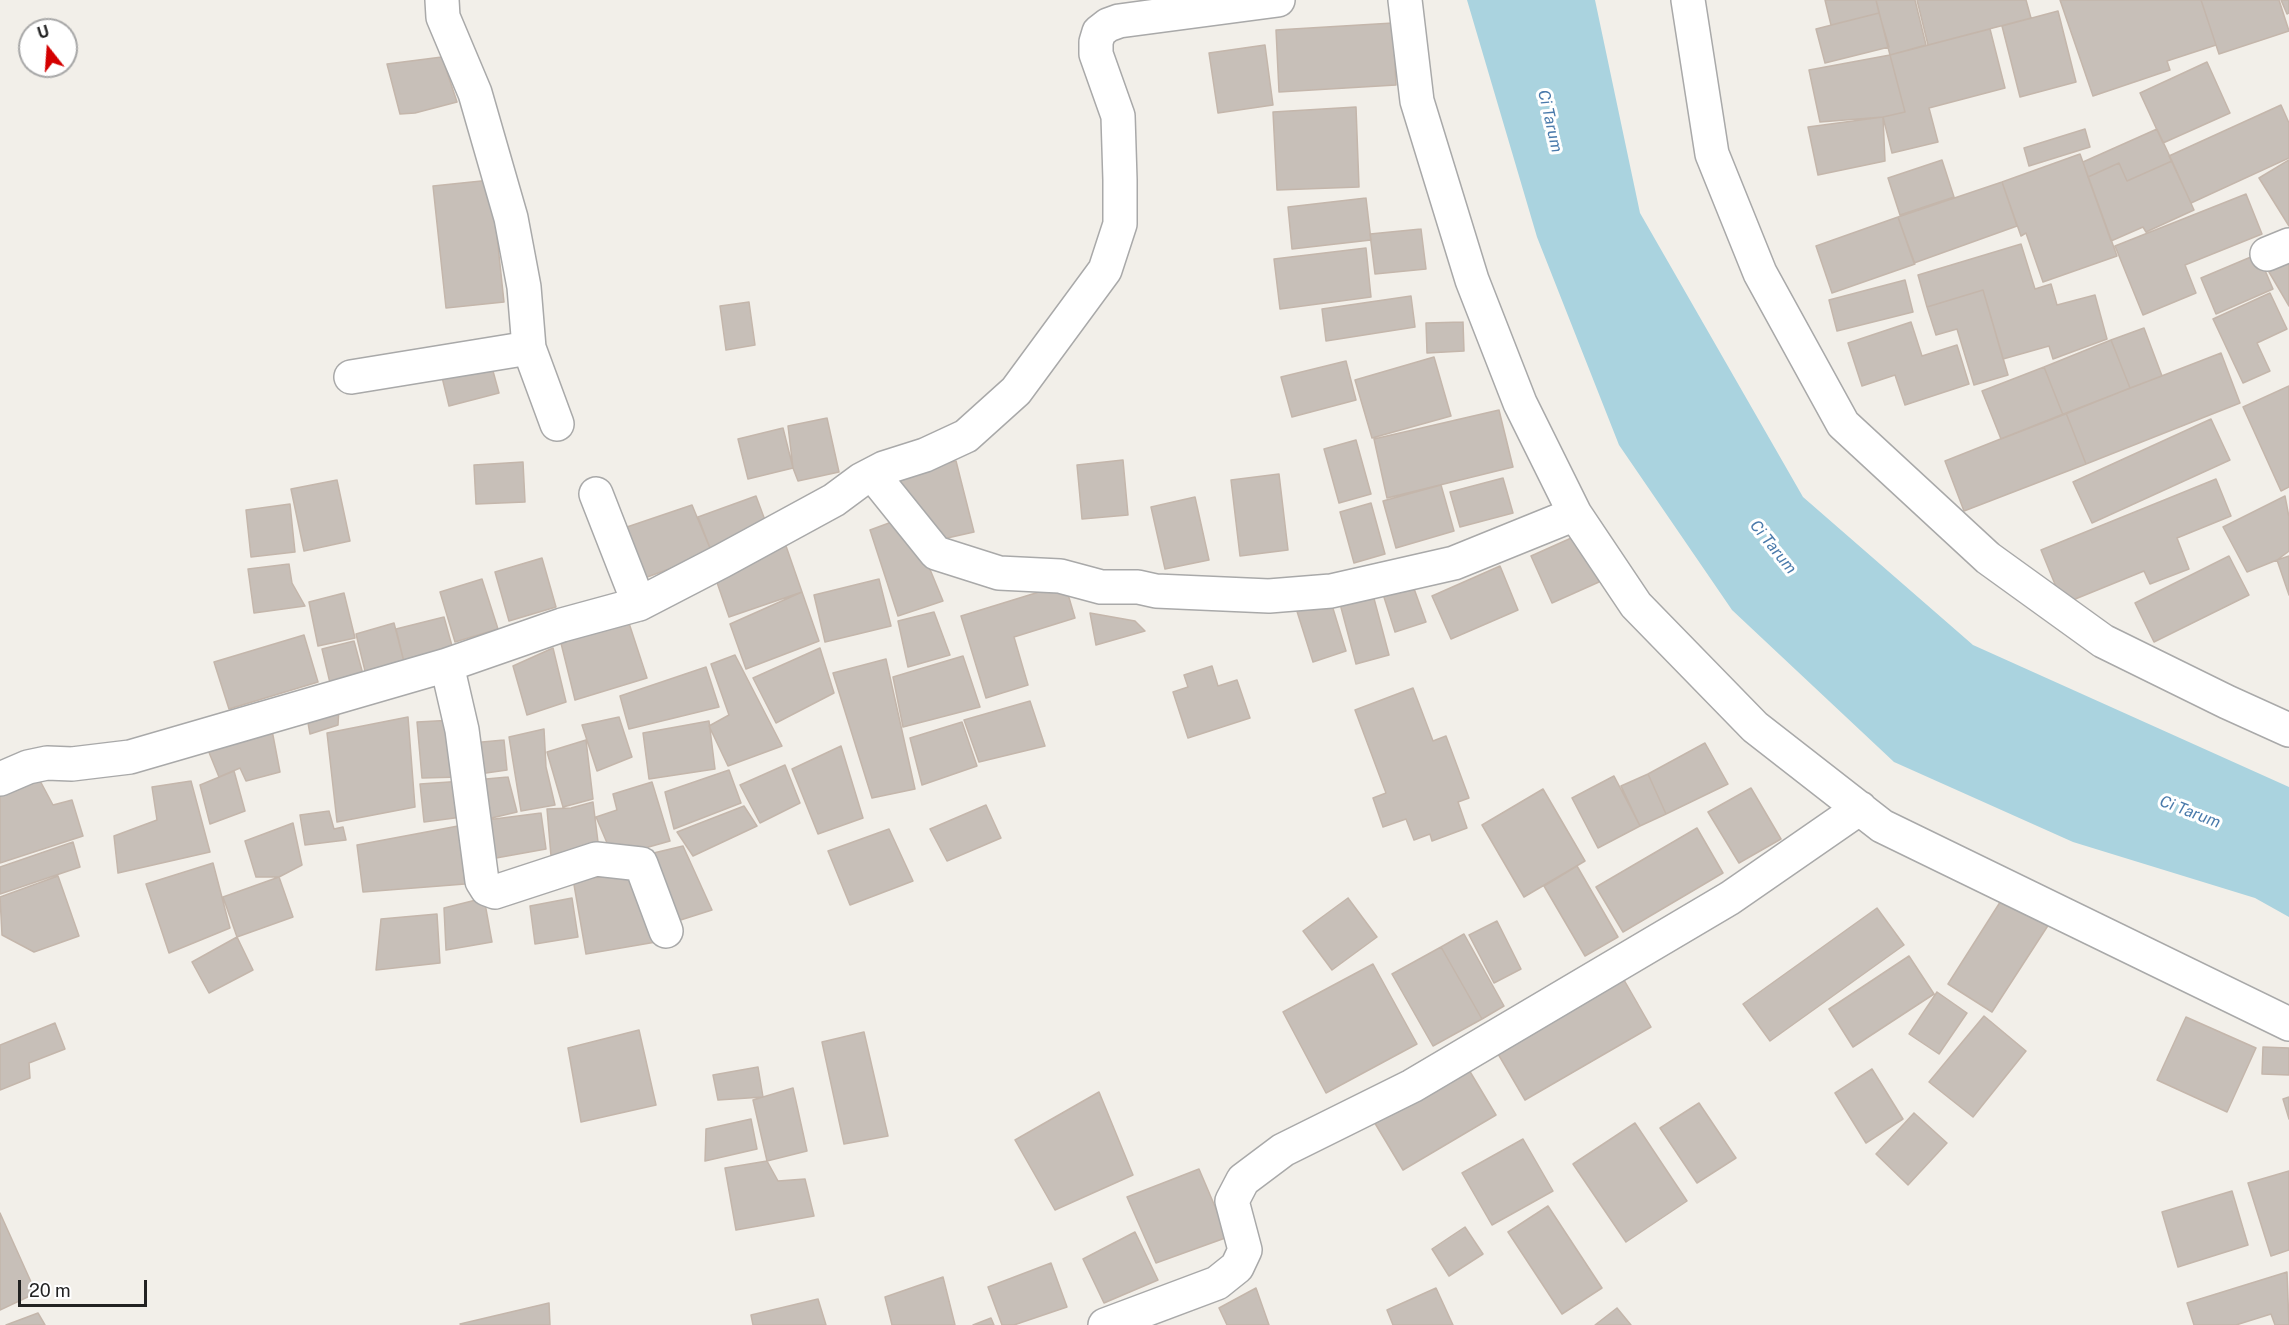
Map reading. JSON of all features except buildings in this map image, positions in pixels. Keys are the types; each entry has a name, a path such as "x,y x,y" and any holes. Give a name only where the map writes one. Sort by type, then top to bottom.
{"street":[{"path":"442,0 442,17 475,93 511,218 524,288 529,348 557,424"},
{"path":"0,779 28,767 47,763 95,762 130,757 447,665 562,625 639,604 834,500 861,480 884,468 925,455 966,436 1016,391 1105,270 1120,224 1118,116 1096,54 1099,32 1108,24 1119,21 1278,0"},
{"path":"1406,0 1417,101 1472,280 1520,403 1575,514 1636,606 1755,727 1882,825 2289,1023"},
{"path":"1688,0 1712,154 1760,273 1843,424 1988,558 2103,641 2289,730"},
{"path":"351,377 529,348"},
{"path":"874,477 936,553 999,573 1043,577 1060,576 1101,587 1138,586 1156,591 1269,596 1331,591 1454,562 1575,514"},
{"path":"596,494 639,604"},
{"path":"447,665 462,730 482,881 487,889 495,892 596,859 641,864 666,931"},
{"path":"1105,1325 1217,1283 1238,1267 1245,1250 1232,1201 1244,1180 1283,1150 1412,1086 1720,904 1860,808"}],"water":[{"name":"Ci Tarum","path":"1467,0 1595,0 1640,213 1803,497 1973,645 2289,787 2289,917 2255,898 2073,842 1894,762 1732,610 1619,445 1537,237"}]}
